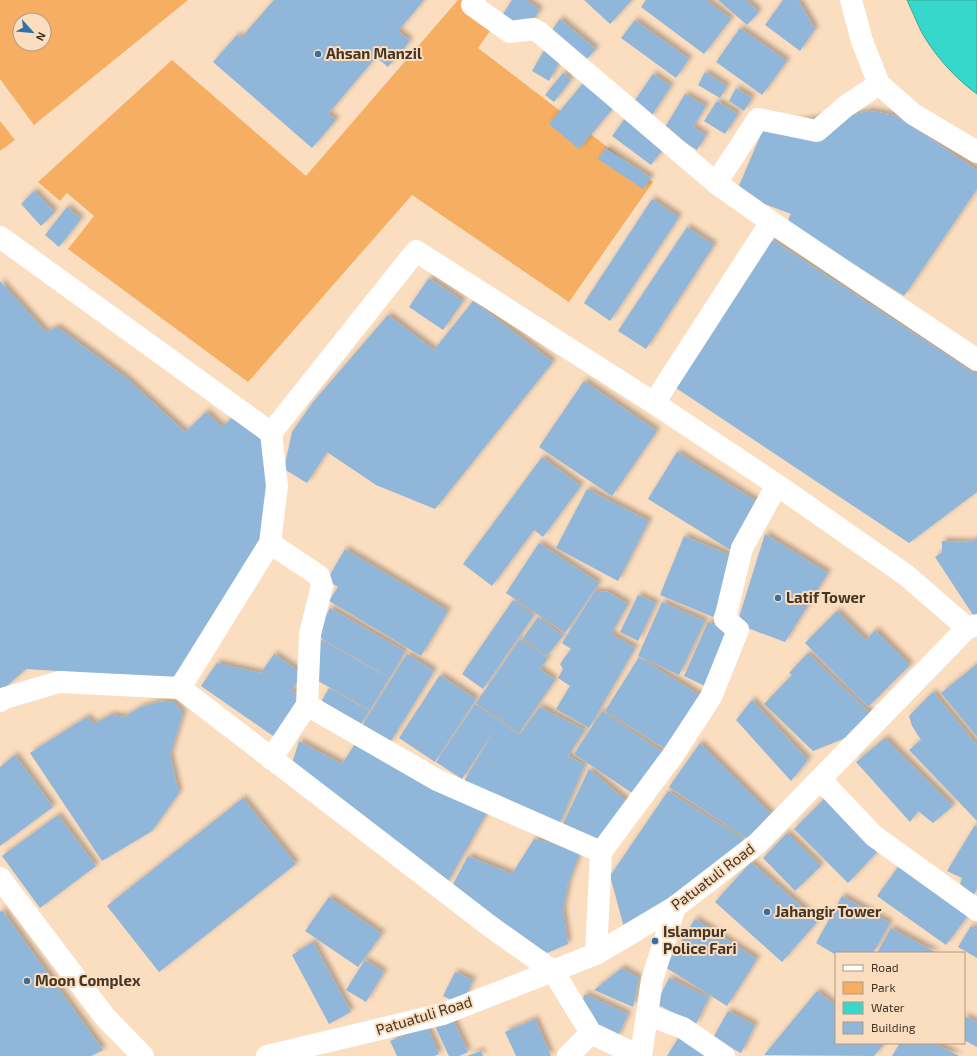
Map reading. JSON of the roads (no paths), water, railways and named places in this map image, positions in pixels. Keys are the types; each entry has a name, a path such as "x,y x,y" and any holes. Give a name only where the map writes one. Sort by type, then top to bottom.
{"street":[{"path":"475,0 472,5 508,31 514,32 533,30 540,33 716,183 771,222 977,360"},
{"path":"852,0 862,41 879,84 913,114 977,152"},
{"path":"716,183 758,119 817,131 846,106 879,84"},
{"path":"654,403 771,222"},
{"path":"0,237 271,432"},
{"path":"180,688 270,543 277,486 271,432 416,251 654,403 777,485 906,575 972,627"},
{"path":"596,954 601,852 673,755 711,697 738,630 725,619 742,548 777,485"},
{"path":"270,543 319,576 322,586 310,634 307,705 271,759"},
{"name":"Patuatuli Road","path":"267,1056 443,1014 596,954 675,908 758,843 972,627"},
{"path":"0,701 5,698 58,682 180,688 491,927 553,971 591,1033 640,1056 648,1015 652,980 675,908"},
{"path":"307,705 437,780 601,852"},
{"path":"820,780 874,836 977,910"},
{"path":"0,878 105,1017 143,1056"},
{"path":"648,1015 683,1028 724,1056"},
{"path":"568,1056 591,1033"}],"water":[{"path":"907,0 977,0 977,94 953,74 932,49 921,31"}],"place":[{"name":"Ahsan Manzil","path":"318,54"},
{"name":"Latif Tower","path":"778,598"},
{"name":"Jahangir Tower","path":"767,912"},
{"name":"Islampur Police Fari","path":"655,941"},
{"name":"Moon Complex","path":"27,981"}]}
